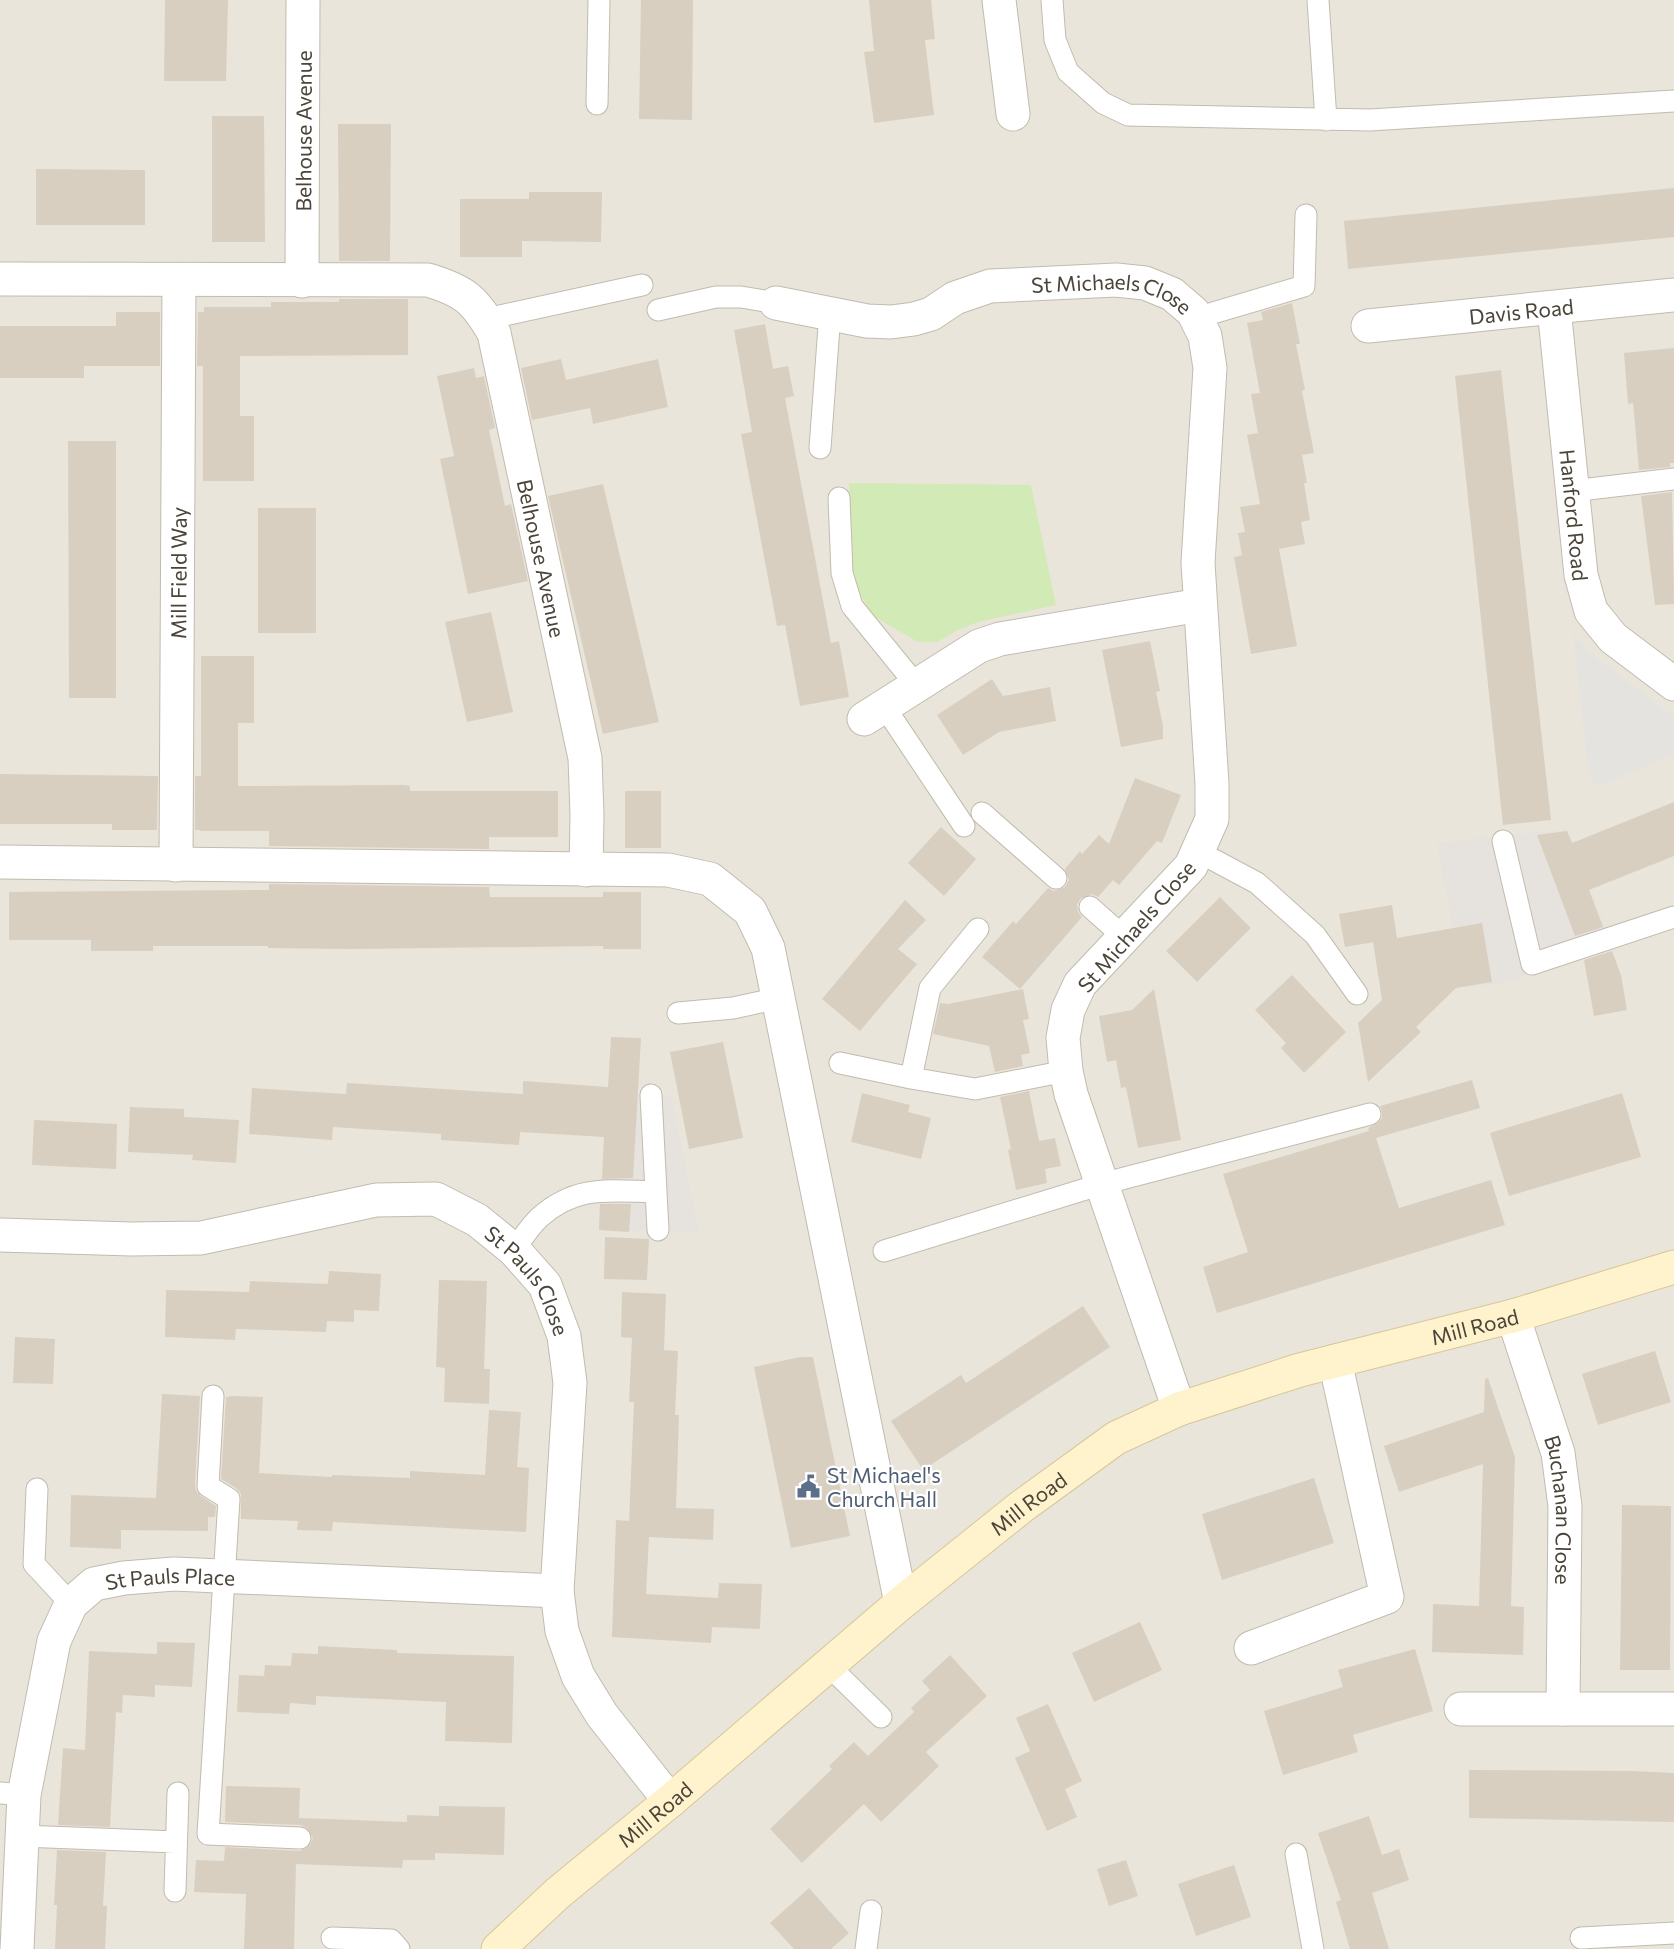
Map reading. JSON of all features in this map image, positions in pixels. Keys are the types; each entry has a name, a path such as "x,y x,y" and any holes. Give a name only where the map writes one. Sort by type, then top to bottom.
{"street":[{"name":"Belhouse Avenue","path":"303,0 302,281 428,280 455,288 474,302 494,333 585,758 586,870"},
{"path":"999,0 1013,114"},
{"path":"0,279 302,281"},
{"name":"Mill Field Way","path":"176,865 178,280"},
{"name":"St Michaels Close","path":"776,303 867,321 891,322 931,314 955,298 990,286 1116,280 1145,283 1172,294 1193,312 1205,336 1210,368 1198,563 1212,784 1212,819 1191,866 1080,984 1068,1010 1063,1038 1071,1094 1179,1409"},
{"name":"Davis Road","path":"1368,326 1674,295"},
{"name":"Hanford Road","path":"1554,308 1581,575 1591,611 1613,638 1674,684"},
{"path":"874,713 979,646 1000,639 1200,605"},
{"path":"0,862 668,870 711,879 750,911 768,948 901,1603"},
{"name":"St Pauls Close","path":"0,1235 131,1239 201,1238 376,1200 436,1199 477,1220 514,1250 545,1285 564,1336 570,1383 557,1591 562,1631 578,1676 602,1715 670,1802"},
{"name":"Mill Road","path":"498,1949 558,1893 670,1802 901,1603 1021,1507 1116,1438 1179,1409 1300,1370 1513,1316 1674,1267"},
{"name":"Buchanan Close","path":"1513,1316 1558,1453 1564,1495 1563,1709"},
{"path":"1251,1648 1387,1597 1335,1361"},
{"name":"St Pauls Place","path":"17,1949 22,1836 12,1794 54,1641 71,1604 94,1584 124,1578 174,1575 557,1591"},
{"path":"1461,1709 1674,1709"}],"lane":[{"path":"597,104 599,0"},
{"path":"1052,0 1055,40 1068,72 1103,104 1128,115 1370,120 1674,101"},
{"path":"1318,0 1326,120"},
{"path":"1196,318 1304,286 1306,215"},
{"path":"486,319 642,285"},
{"path":"658,310 716,297 741,297 776,303"},
{"path":"819,448 830,314"},
{"path":"1572,491 1674,479"},
{"path":"839,498 842,573 852,606 917,686"},
{"path":"874,713 964,826"},
{"path":"982,813 1056,878"},
{"path":"1503,841 1532,964 1674,917"},
{"path":"1199,852 1257,883 1315,934 1357,994"},
{"path":"1090,907 1125,938"},
{"path":"911,1078 930,988 978,929"},
{"path":"678,1013 733,1008 778,998"},
{"path":"840,1063 975,1089 1066,1071"},
{"path":"651,1095 658,1230"},
{"path":"884,1251 1102,1184 1370,1113"},
{"path":"514,1250 539,1217 564,1199 590,1191 656,1192"},
{"path":"213,1396 208,1486 229,1499 208,1834 300,1838"},
{"path":"37,1489 34,1564 71,1604"},
{"path":"828,1665 881,1717"},
{"path":"175,1891 178,1793"},
{"path":"22,1836 176,1842"},
{"path":"1296,1854 1313,1949"},
{"path":"866,1949 871,1911"},
{"path":"1581,1938 1674,1933"},
{"path":"332,1938 391,1940 399,1949"}],"shaded area":[{"path":"0,0 1674,0 1674,1949 0,1949"},
{"path":"1573,633 1589,652 1674,717 1674,754 1598,787 1589,776"},
{"path":"1568,829 1613,949 1497,984 1464,988 1437,843"},
{"path":"607,1092 671,1097 699,1232 599,1230"}],"green space":[{"path":"849,483 1031,485 1056,605 978,622 937,642 918,642 873,616 855,586 851,557"}],"building":[{"path":"165,0 228,0 226,81 164,81"},
{"path":"641,0 693,0 692,120 639,119"},
{"path":"869,0 931,0 935,39 925,40 934,115 874,123 864,52 874,51"},
{"path":"212,116 264,116 265,242 212,242"},
{"path":"338,124 391,124 390,261 339,261"},
{"path":"36,169 145,170 145,225 36,225"},
{"path":"1674,188 1674,237 1348,269 1344,221"},
{"path":"529,192 602,192 601,242 522,241 522,257 460,257 460,199 529,199"},
{"path":"339,299 408,299 408,355 240,356 240,416 254,416 254,481 203,481 203,366 197,366 198,312 204,312 204,307 271,307 271,302 339,302"},
{"path":"1292,303 1300,344 1296,344 1305,390 1302,391 1314,453 1302,455 1310,520 1301,522 1305,544 1279,549 1297,646 1251,654 1234,557 1242,555 1238,533 1245,532 1240,507 1260,504 1247,435 1258,433 1251,394 1260,393 1247,323 1263,320 1261,312"},
{"path":"116,312 160,312 160,366 84,366 84,378 0,378 0,326 116,326"},
{"path":"765,324 773,369 788,366 794,396 785,398 831,643 839,641 849,697 800,706 785,625 777,626 741,434 752,432 734,330"},
{"path":"1674,348 1674,463 1670,463 1670,467 1639,470 1633,403 1628,404 1624,353"},
{"path":"561,359 566,380 658,359 668,407 593,424 590,408 532,420 521,368"},
{"path":"474,368 476,378 484,376 495,428 489,430 505,506 511,504 528,581 468,594 440,459 454,456 437,376"},
{"path":"1501,370 1551,820 1503,825 1455,376"},
{"path":"68,441 116,441 116,698 69,698"},
{"path":"603,484 659,722 603,734 548,496"},
{"path":"1672,492 1674,604 1655,605 1641,496"},
{"path":"258,508 316,508 316,633 258,633"},
{"path":"491,612 513,712 467,722 445,622"},
{"path":"1150,641 1160,691 1156,692 1163,726 1163,739 1121,747 1102,650"},
{"path":"201,656 254,656 254,723 238,723 238,786 405,785 410,786 410,791 558,791 558,837 489,837 489,849 269,846 269,831 195,830 195,776 201,776"},
{"path":"992,679 1003,696 1050,687 1056,721 999,732 963,755 937,715"},
{"path":"0,774 158,776 157,830 112,830 112,824 0,824"},
{"path":"1135,778 1181,795 1162,843 1157,841 1119,885 1113,880 1098,897 1092,894 1081,898 1077,905 1082,917 1020,989 982,957 1013,921 1016,924 1048,888 1054,891 1065,887 1069,880 1065,869 1080,851 1082,854 1099,835 1109,844"},
{"path":"625,791 661,791 661,848 625,848"},
{"path":"1674,802 1674,856 1589,890 1603,927 1575,936 1537,835 1567,831 1572,843"},
{"path":"941,827 976,859 944,896 908,863"},
{"path":"269,884 489,887 490,897 603,897 603,892 641,892 641,949 603,949 603,946 351,949 153,946 153,951 91,951 91,940 9,940 9,892 269,890"},
{"path":"1220,897 1251,928 1197,982 1166,951"},
{"path":"905,900 926,920 898,949 917,964 860,1031 822,999"},
{"path":"1392,905 1397,938 1482,923 1492,982 1456,988 1416,1027 1421,1032 1368,1082 1358,1023 1382,1000 1373,942 1345,947 1339,914"},
{"path":"1612,951 1621,975 1627,1010 1594,1016 1584,960"},
{"path":"1292,975 1346,1032 1304,1073 1281,1048 1286,1043 1255,1010"},
{"path":"1023,989 1029,1019 1023,1020 1030,1053 1021,1055 1023,1066 995,1072 989,1046 933,1034 940,1003 948,1004"},
{"path":"1154,989 1181,1140 1138,1148 1126,1087 1121,1088 1116,1060 1107,1062 1099,1016 1132,1010"},
{"path":"611,1037 641,1038 633,1178 602,1179 604,1137 520,1132 519,1145 441,1140 441,1134 333,1127 332,1140 249,1134 252,1088 346,1094 347,1083 523,1094 523,1081 608,1087"},
{"path":"723,1042 743,1138 689,1149 670,1052"},
{"path":"1472,1080 1480,1108 1376,1138 1399,1208 1491,1180 1505,1225 1217,1313 1203,1267 1248,1252 1223,1174 1369,1131 1368,1128 1382,1118 1380,1106"},
{"path":"1029,1091 1039,1141 1055,1138 1061,1166 1045,1169 1047,1183 1016,1190 1008,1150 1011,1149 1000,1097"},
{"path":"862,1093 910,1105 908,1112 931,1118 921,1159 851,1142"},
{"path":"1622,1093 1641,1157 1509,1196 1490,1133"},
{"path":"130,1107 184,1109 184,1117 239,1120 236,1163 192,1160 193,1155 128,1152"},
{"path":"34,1120 117,1124 116,1169 32,1165"},
{"path":"600,1204 631,1204 629,1232 599,1230"},
{"path":"605,1237 649,1239 647,1280 604,1279"},
{"path":"329,1271 381,1274 379,1311 354,1310 354,1322 327,1321 326,1332 236,1329 235,1340 165,1337 166,1290 249,1292 250,1281 328,1284"},
{"path":"439,1280 487,1281 484,1369 490,1369 489,1404 444,1402 445,1368 436,1367"},
{"path":"622,1292 666,1294 664,1350 678,1351 675,1415 679,1415 676,1508 714,1509 713,1540 649,1537 646,1594 718,1598 719,1583 762,1584 760,1629 712,1627 711,1643 612,1637 616,1520 629,1521 634,1402 629,1402 632,1338 621,1337"},
{"path":"1083,1306 1110,1347 923,1470 891,1421 961,1375 966,1383"},
{"path":"15,1337 55,1339 53,1384 13,1383"},
{"path":"1655,1351 1671,1402 1598,1425 1582,1374"},
{"name":"St Michael's Church Hall","path":"800,1357 813,1357 850,1536 791,1548 754,1367"},
{"path":"1488,1378 1515,1457 1511,1606 1524,1607 1523,1655 1432,1652 1433,1604 1479,1606 1483,1464 1399,1492 1384,1446 1484,1412 1485,1379"},
{"path":"162,1394 200,1396 195,1485 196,1491 201,1496 216,1506 215,1517 208,1517 208,1531 121,1530 121,1549 70,1547 71,1495 156,1498"},
{"path":"226,1397 263,1397 259,1473 410,1478 410,1471 485,1475 489,1410 521,1412 517,1467 529,1468 526,1532 333,1522 332,1531 297,1530 298,1521 241,1519 241,1494 221,1479"},
{"path":"1314,1478 1334,1543 1222,1580 1202,1514"},
{"path":"1622,1505 1671,1506 1670,1670 1620,1670"},
{"path":"1140,1622 1162,1670 1094,1702 1072,1653"},
{"path":"157,1642 195,1643 192,1687 155,1685 155,1697 123,1695 122,1713 116,1712 110,1827 58,1825 63,1748 85,1750 89,1651 157,1654"},
{"path":"318,1646 397,1650 397,1653 514,1656 512,1743 445,1741 446,1702 316,1696 316,1705 290,1703 289,1714 237,1712 239,1675 264,1676 265,1665 291,1666 292,1653 318,1654"},
{"path":"1415,1649 1433,1711 1353,1735 1358,1752 1283,1775 1264,1711 1343,1687 1338,1670"},
{"path":"950,1655 987,1696 926,1752 939,1766 881,1822 864,1804 802,1863 770,1829 832,1769 829,1766 854,1742 868,1756 914,1712 911,1708 930,1690 922,1681"},
{"path":"1048,1704 1082,1781 1065,1789 1077,1817 1047,1831 1015,1758 1030,1751 1016,1718"},
{"path":"1469,1770 1674,1773 1674,1822 1469,1818"},
{"path":"226,1786 300,1788 299,1818 407,1822 407,1815 439,1816 439,1806 505,1807 504,1855 435,1853 435,1860 403,1860 402,1868 296,1864 294,1949 244,1949 246,1894 194,1892 196,1860 224,1861 225,1847 300,1851 310,1845 313,1838 307,1828 301,1825 225,1822"},
{"path":"1369,1816 1382,1855 1399,1849 1409,1880 1372,1893 1389,1949 1350,1949 1336,1902 1341,1900 1318,1833"},
{"path":"57,1850 106,1852 103,1906 107,1906 105,1949 55,1949 57,1905 54,1905"},
{"path":"1126,1860 1138,1896 1109,1906 1097,1869"},
{"path":"1234,1865 1251,1917 1196,1936 1178,1884"},
{"path":"809,1888 849,1933 831,1949 794,1949 770,1923"}],"place":[{"name":"St Michael's Church Hall","path":"809,1486"}]}
